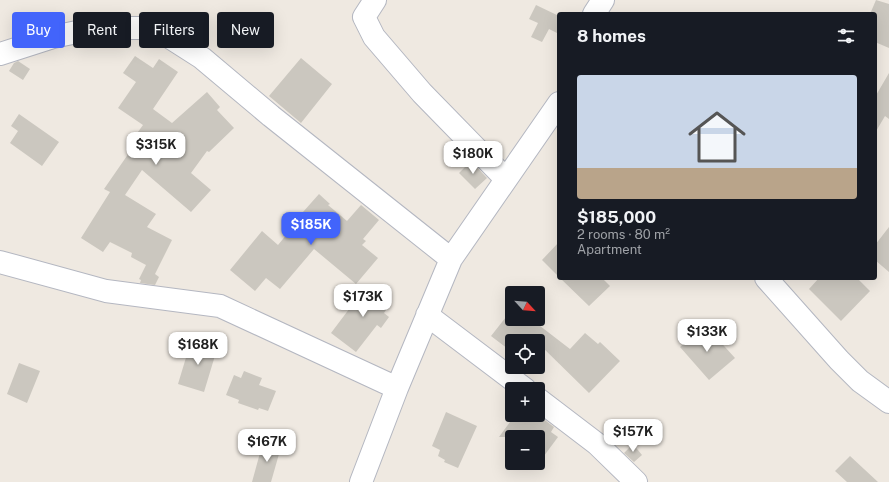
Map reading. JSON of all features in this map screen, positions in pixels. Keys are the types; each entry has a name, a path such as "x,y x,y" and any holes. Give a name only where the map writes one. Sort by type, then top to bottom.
{"street":[{"path":"375,0 364,17 374,37 422,93 506,179"},
{"path":"595,12 604,0"},
{"path":"0,54 53,37 96,28 155,28 202,58 277,120 452,259"},
{"path":"361,482 397,388 452,259 557,106"},
{"path":"0,262 106,291 220,306 397,388"},
{"path":"768,280 839,360 860,381 889,402"},
{"path":"427,315 516,382"},
{"path":"545,404 597,444 636,482"}],"building":[{"path":"876,0 889,4 889,48 877,43 877,12 871,12"},
{"path":"536,5 557,15 557,33 549,29 542,42 531,37 538,23 529,19"},
{"path":"135,56 153,68 159,59 178,72 153,109 172,123 207,92 220,107 217,110 234,128 209,152 207,151 191,173 211,190 191,212 142,170 125,195 156,214 147,227 172,240 155,274 159,277 155,285 140,283 141,280 139,279 146,265 131,257 132,253 110,242 103,252 81,238 110,192 104,189 131,150 127,147 143,125 118,108 136,82 123,73"},
{"path":"301,58 332,84 301,123 269,96"},
{"path":"18,61 30,69 23,80 9,71 14,63"},
{"path":"889,73 889,119 885,116 877,130 877,94"},
{"path":"19,114 59,142 42,166 10,143 18,131 11,126"},
{"path":"471,161 487,178 475,189 459,173"},
{"path":"319,194 330,204 328,205 347,221 361,205 379,220 363,239 366,241 362,245 378,258 356,284 314,249 280,289 266,278 255,291 230,270 262,231 278,245 297,222 295,221"},
{"path":"889,227 889,272 877,262 877,242"},
{"path":"557,244 557,275 542,260"},
{"path":"562,280 604,280 610,286 589,306"},
{"path":"817,280 859,280 870,291 841,321 809,289"},
{"path":"368,284 392,301 384,313 389,317 381,328 377,325 356,352 331,333"},
{"path":"505,318 505,326 540,326 570,349 585,333 598,344 600,342 620,361 589,393 545,350 545,334 505,334 505,347 491,336"},
{"path":"705,325 735,358 709,380 680,347"},
{"path":"191,341 217,349 204,392 178,384"},
{"path":"19,363 40,371 27,403 7,394"},
{"path":"244,371 262,378 259,385 276,391 268,411 259,408 258,410 238,403 239,400 226,395 234,375 241,378"},
{"path":"446,412 477,426 458,468 444,462 445,460 438,456 440,450 432,446"},
{"path":"545,420 554,427 551,432 558,437 545,455 545,430 505,430 505,437 499,437 510,422 545,422"},
{"path":"263,442 281,447 271,482 252,482"},
{"path":"633,444 642,455 634,462 624,453"},
{"path":"850,456 878,482 847,482 835,471"}]}
